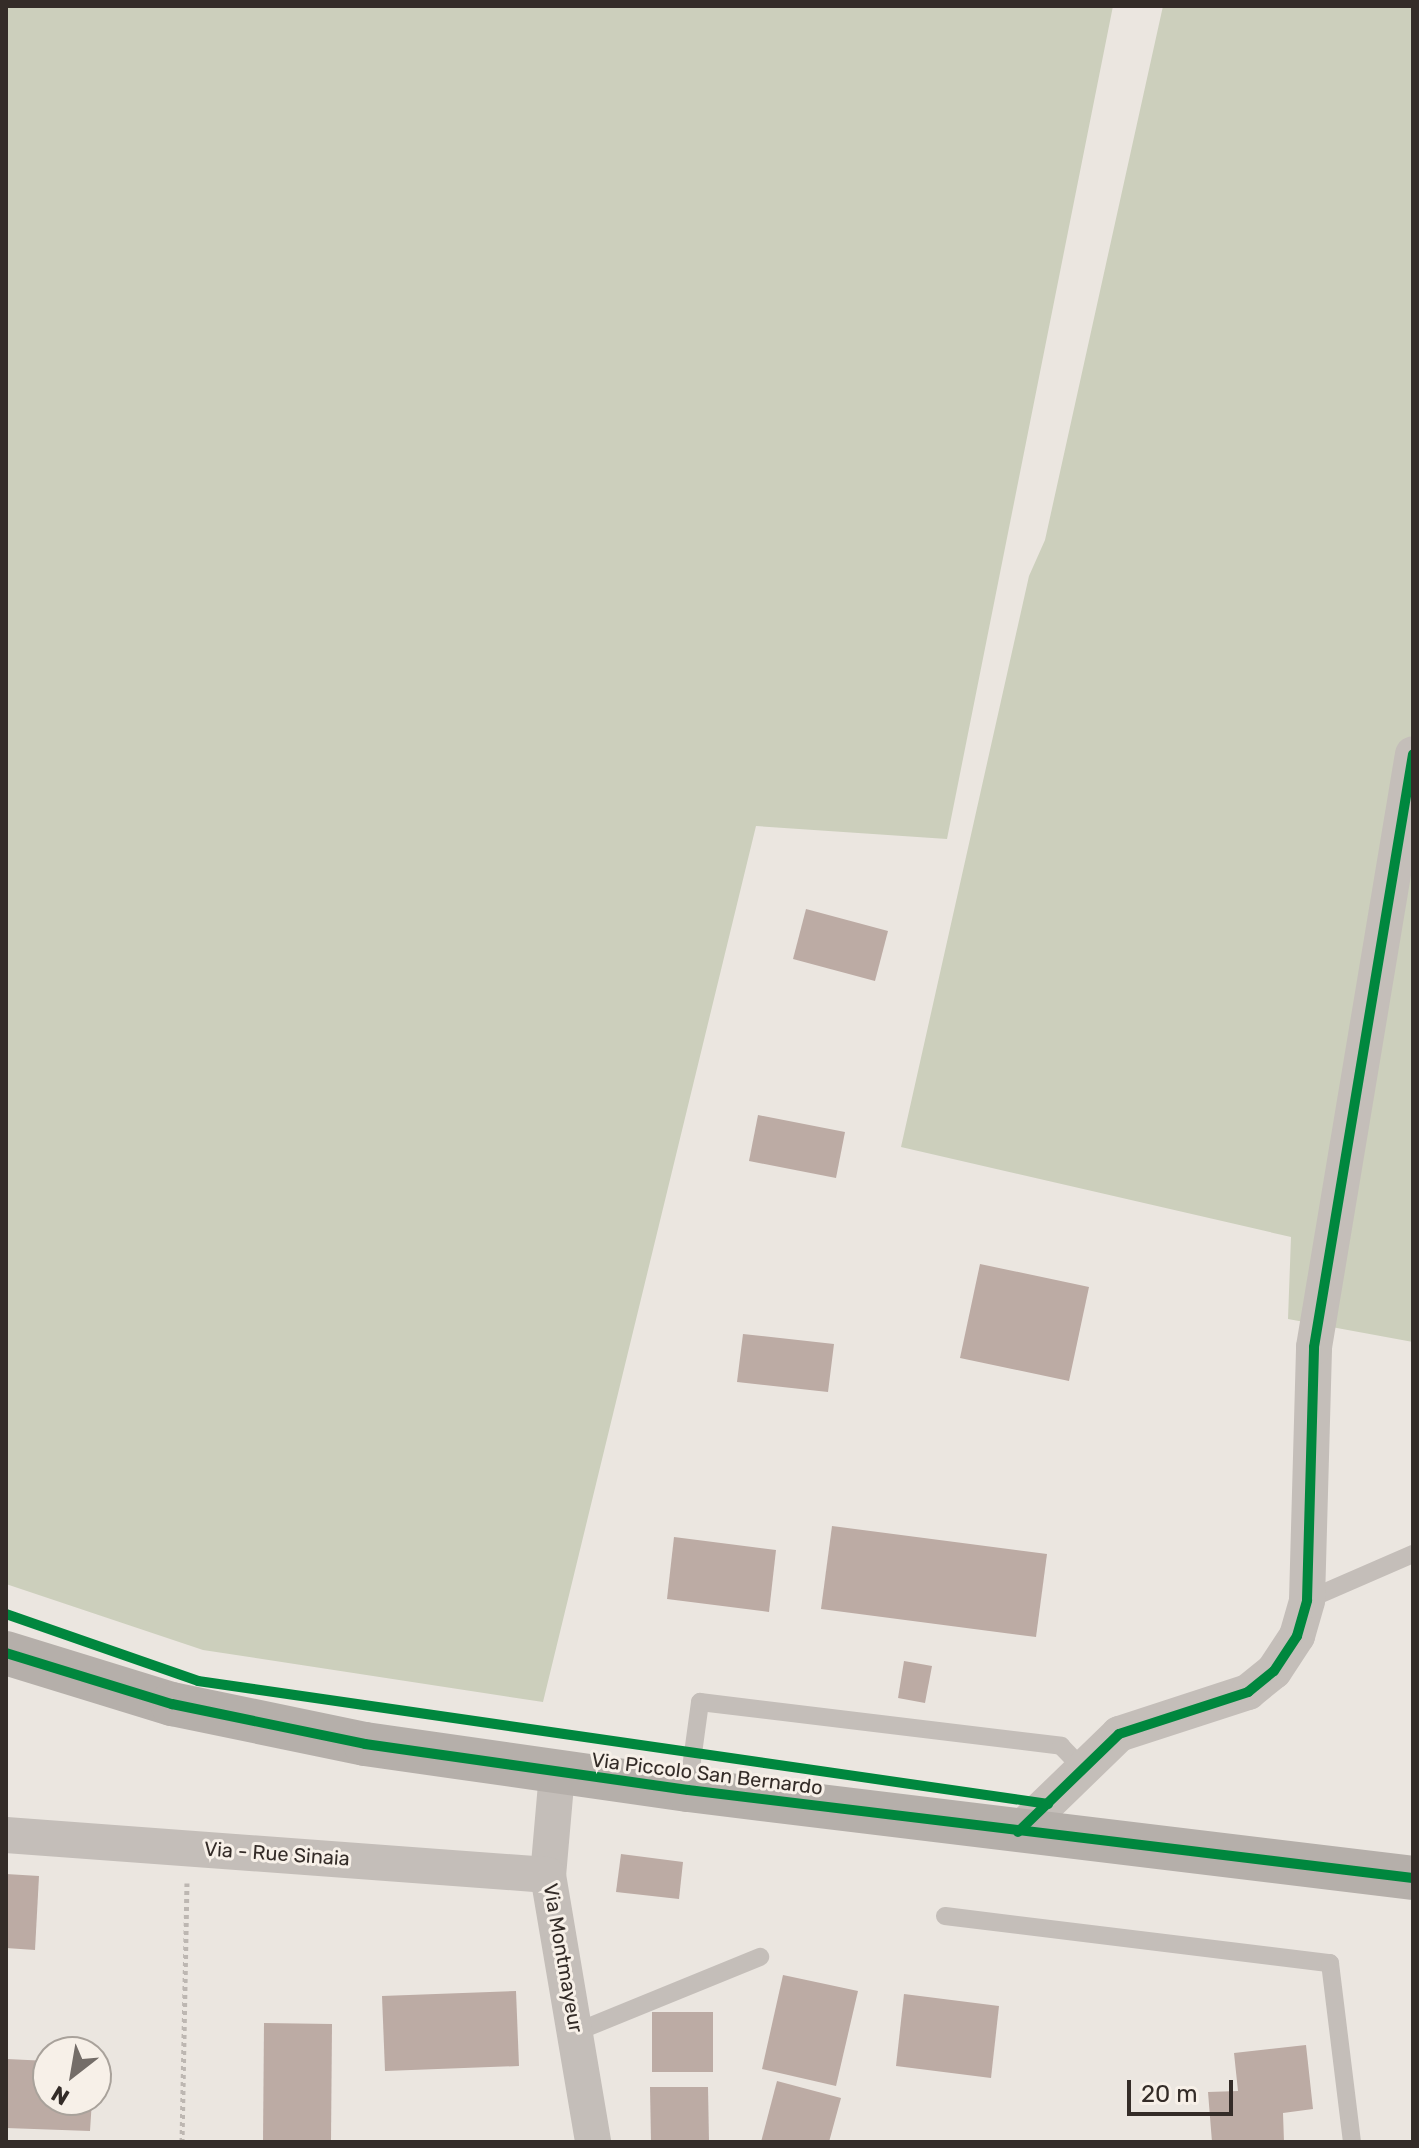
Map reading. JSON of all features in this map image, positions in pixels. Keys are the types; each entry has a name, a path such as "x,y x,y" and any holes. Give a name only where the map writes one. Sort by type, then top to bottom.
{"street":[{"path":"1018,1832 1119,1734 1248,1692 1274,1671 1297,1636 1307,1600 1314,1347 1413,754"},
{"name":"Via Piccolo San Bernardo","path":"6,1653 172,1704 365,1744 688,1790 1413,1878"},
{"name":"Via Montmayeur","path":"557,1773 548,1875 593,2142"},
{"name":"Via - Rue Sinaia","path":"6,1835 548,1875"}],"lane":[{"path":"1307,1600 1413,1554"},
{"path":"688,1790 700,1702 1061,1746 1084,1770"},
{"path":"945,1916 1330,1963 1352,2142"},
{"path":"576,2032 760,1957"}],"path":[{"path":"182,2142 188,1849"}],"green space":[{"path":"6,6 1113,6 947,839 756,826 543,1702 203,1650 6,1584"},
{"path":"1163,6 1413,6 1413,1342 1288,1319 1291,1237 901,1147 1029,576 1045,540"}],"building":[{"path":"806,909 888,931 875,981 793,959"},
{"path":"758,1115 845,1132 836,1178 749,1161"},
{"path":"980,1264 1089,1287 1069,1381 960,1358"},
{"path":"743,1334 834,1344 828,1392 737,1382"},
{"path":"832,1526 1047,1554 1036,1637 821,1609"},
{"path":"674,1537 776,1550 769,1612 667,1599"},
{"path":"904,1661 932,1666 925,1703 898,1698"},
{"path":"621,1854 683,1862 679,1899 616,1892"},
{"path":"6,1874 39,1876 35,1950 6,1948"},
{"path":"783,1975 858,1991 836,2086 762,2069"},
{"path":"516,1991 519,2066 385,2071 382,1996"},
{"path":"904,1994 999,2006 991,2078 896,2066"},
{"path":"652,2012 713,2012 713,2072 652,2072"},
{"path":"264,2023 332,2024 331,2142 263,2142"},
{"path":"1306,2045 1313,2109 1283,2113 1284,2142 1212,2142 1208,2092 1238,2091 1234,2053"},
{"path":"7,2059 32,2060 32,2116 91,2116 90,2131 6,2128"},
{"path":"777,2081 841,2098 829,2142 761,2142"},
{"path":"650,2087 708,2087 709,2142 651,2142"}],"cycle path":[{"path":"1018,1832 1119,1734 1248,1692 1274,1671 1297,1636 1307,1600 1314,1347 1413,754"},
{"path":"6,1614 198,1681 1048,1804"},
{"path":"6,1653 172,1704 365,1744 688,1790 1413,1878"}]}
